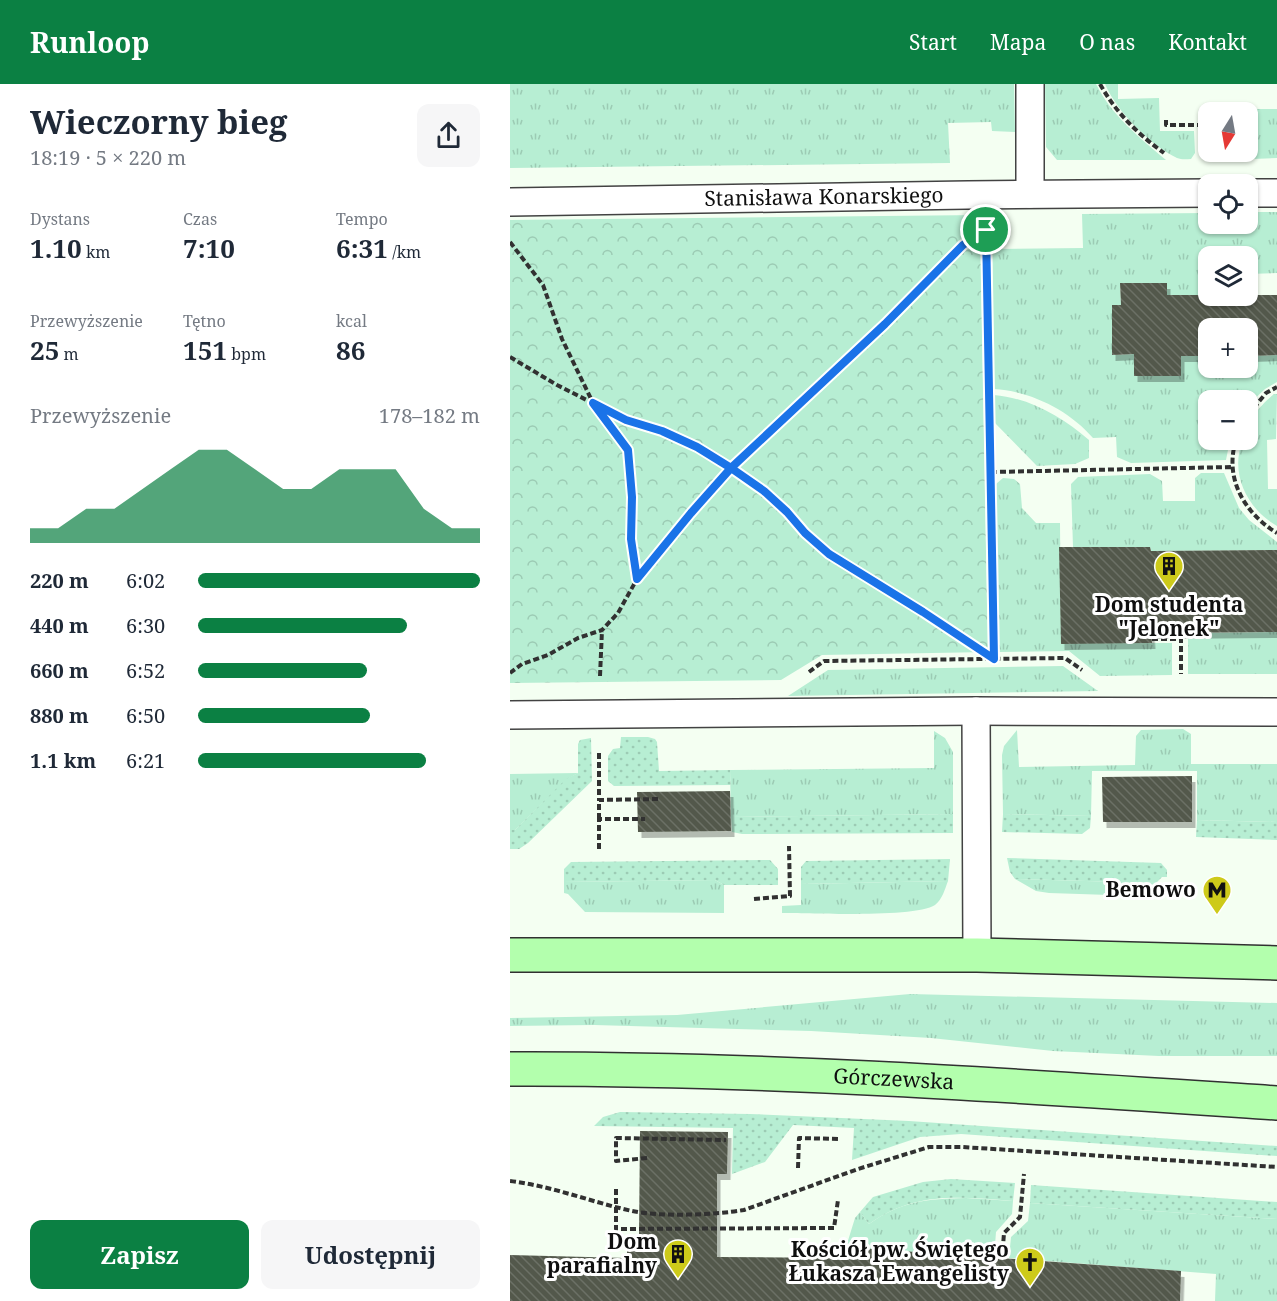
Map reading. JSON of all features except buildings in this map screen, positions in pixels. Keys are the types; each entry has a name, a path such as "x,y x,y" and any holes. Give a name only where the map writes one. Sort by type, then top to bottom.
{"main road":[{"path":"510,955 977,955 1277,963"},
{"name":"Górczewska","path":"510,1070 813,1074 1277,1103"}],"lane":[{"path":"1030,84 1030,194"},
{"path":"1258,193 1277,193"},
{"name":"Stanisława Konarskiego","path":"510,202 1030,194 1198,194"},
{"path":"976,711 977,955"},
{"path":"510,716 976,711 1277,712"}],"path":[{"path":"1100,84 1112,106 1122,117 1171,158"},
{"path":"1166,120 1166,125 1198,125"},
{"path":"510,357 626,420 662,431 697,447 731,468 764,491 829,554 994,659 986,230 963,245 885,324 731,468 637,579 618,613 602,630 578,638 548,655 522,664 510,673"},
{"path":"510,242 543,285 562,339 593,403 628,450 632,497 631,539 637,579"},
{"path":"1258,403 1266,393 1277,387"},
{"path":"1235,450 1232,467 1238,491 1256,517 1277,533"},
{"path":"991,472 1232,467"},
{"path":"600,677 602,630"},
{"path":"1152,639 1181,639 1180,681"},
{"path":"599,849 599,800 658,799"},
{"path":"599,819 645,819"},
{"path":"754,899 790,896 789,846"},
{"path":"647,1158 616,1161 616,1138 726,1140"},
{"path":"798,1168 799,1138 838,1139"},
{"path":"510,1181 561,1190 633,1211 725,1213 744,1210 858,1169 928,1148 962,1147 1277,1167"},
{"path":"1002,1259 1004,1233 1020,1217 1024,1173"},
{"path":"616,1190 616,1229 834,1228 838,1200"}],"green space":[{"path":"510,84 1014,84 1015,132 992,131 991,122 948,123 950,163 510,168"},
{"path":"1045,84 1096,84 1102,96 1118,116 1166,160 1057,160 1046,147"},
{"path":"1105,84 1118,84 1118,99 1159,98 1160,131 1194,131 1195,153 1191,159 1177,158 1156,145 1135,127 1110,95"},
{"path":"1258,109 1277,109 1277,158 1258,159"},
{"path":"1258,212 1277,212 1277,273 1258,274 1258,246 1198,246 1198,295 1167,295 1167,283 1120,283 1121,305 1112,306 1112,355 1134,354 1134,376 1181,376 1181,356 1198,356 1198,378 1258,378 1258,356 1277,355 1277,382 1258,396 1258,390 1198,390 1198,450 1228,450 1226,460 1131,463 1117,457 1116,437 1093,438 1072,419 1048,404 1021,394 994,389 992,249 1083,248 1082,214 1198,213 1198,234 1258,234"},
{"path":"980,215 988,652 822,655 781,680 510,683 510,220"},
{"path":"1277,394 1276,439 1267,440 1268,489 1277,489 1277,526 1266,519 1249,500 1243,489 1238,465 1240,450 1258,450 1258,411"},
{"path":"994,395 1033,404 1057,416 1089,440 1089,458 1075,464 1037,466 994,422"},
{"path":"1201,473 1224,473 1239,508 1249,520 1277,542 1277,550 1151,551 1150,547 1073,547 1071,484 1078,477 1150,474 1162,481 1163,501 1195,501 1195,478"},
{"path":"1003,478 1014,479 1020,484 1022,508 1036,523 1060,523 1061,643 1172,643 1172,675 1100,676 1069,651 999,652 996,484"},
{"path":"1277,632 1277,674 1188,674 1188,633"},
{"path":"1063,666 1098,691 788,696 828,670"},
{"path":"1183,729 1191,734 1191,764 1277,764 1277,822 1197,820 1197,771 1092,771 1091,816 1003,814 1002,755 1004,746 1017,730 1019,767 1135,765 1136,736 1141,730"},
{"path":"934,731 945,738 953,752 953,814 731,817 730,770 934,768"},
{"path":"621,737 655,739 659,771 730,770 730,785 614,786 608,781 608,756 613,749 620,748"},
{"path":"591,738 592,781 528,843 519,849 510,849 510,830 515,830 566,779 578,773 578,744 580,740"},
{"path":"578,773 566,780 515,830 510,830 510,774"},
{"path":"953,814 953,833 742,834 732,832 731,817"},
{"path":"1003,814 1091,816 1090,828 1082,834 1002,832"},
{"path":"1197,820 1277,822 1277,840 1196,837"},
{"path":"1007,858 1161,863 1167,870 1167,877 1162,877 1156,883 1015,879 1010,872"},
{"path":"950,859 948,881 801,884 801,867 806,861"},
{"path":"770,860 778,869 778,885 724,885 715,880 564,882 564,869 571,862"},
{"path":"1015,879 1156,883 1140,896 1049,893 1036,891"},
{"path":"715,880 724,885 724,913 585,912 568,894 564,893 564,882"},
{"path":"948,881 937,903 924,909 886,913 782,913 782,906 801,905 801,884"},
{"path":"910,994 1277,1003 1277,1056 1159,1056 1053,1051 931,1038 811,1031 594,1025 510,1026 510,1018 677,1015"},
{"path":"620,1112 750,1114 909,1121 1277,1146 1277,1156 961,1134 920,1137 852,1160 854,1128 793,1125 765,1162 732,1174 733,1128 594,1126 603,1117"},
{"path":"951,1179 1015,1183 1013,1201 956,1198 921,1201 886,1213 869,1224 860,1212 873,1197 923,1182"},
{"path":"1031,1185 1277,1202 1277,1219 1030,1203"},
{"path":"939,1199 1013,1201 1012,1214 996,1232 994,1258 846,1247 855,1218 860,1212 869,1224 903,1206"},
{"path":"1030,1203 1277,1219 1277,1301 1215,1301 1216,1274 1009,1258 1011,1237 1028,1221"}],"place":[{"name":"Dom studenta \"Jelonek\"","path":"1169,592"},
{"name":"Bemowo","path":"1217,916"},
{"name":"Dom parafialny","path":"678,1280"},
{"name":"Kościół pw. Świętego Łukasza Ewangelisty","path":"1030,1288"}],"route":[{"path":"986,230 963,245 885,324 731,468 697,447 662,431 626,420 593,403 628,450 632,497 631,539 637,579 731,468 764,491 829,554 994,659 986,230"}]}
